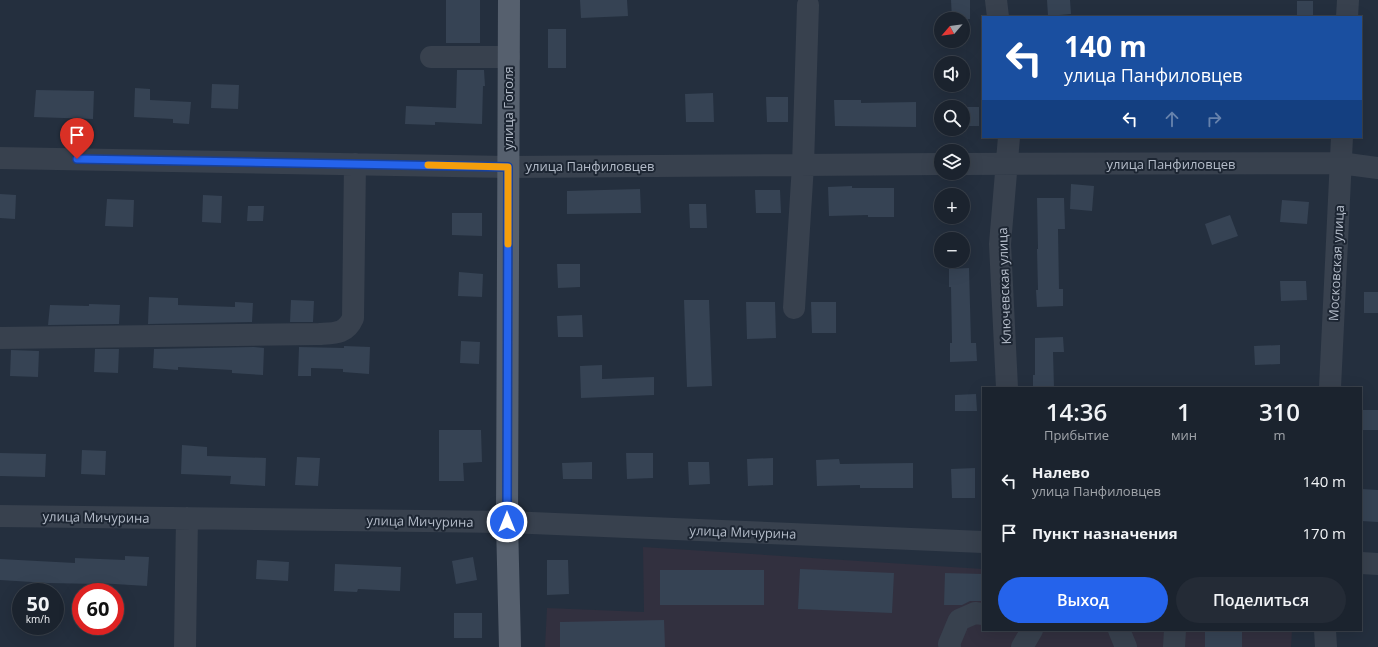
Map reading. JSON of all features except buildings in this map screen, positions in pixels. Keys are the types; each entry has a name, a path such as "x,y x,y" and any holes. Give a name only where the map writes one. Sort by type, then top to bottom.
{"main road":[{"name":"улица Гоголя","path":"509,0 507,522 510,647"}],"street":[{"path":"996,0 998,16"},
{"path":"1347,16 1348,0"},
{"path":"794,308 803,165 808,4"},
{"path":"431,58 509,57"},
{"name":"Ключевская улица","path":"1007,387 1000,244 1009,138"},
{"name":"Московская улица","path":"1330,387 1342,138"},
{"name":"улица Панфиловцев","path":"0,158 508,167 934,164"},
{"name":"улица Панфиловцев","path":"970,164 1340,163 1378,168"},
{"path":"0,338 319,334 344,331 350,326 353,318 355,164"},
{"name":"улица Мичурина","path":"0,516 507,522 982,542"},
{"path":"185,647 187,518"},
{"path":"1362,563 1378,564"},
{"path":"950,647 949,644 959,620 975,613 982,614"},
{"path":"1022,647 1031,631"},
{"path":"1119,631 1126,647"},
{"path":"1174,647 1175,631"},
{"path":"1325,631 1326,647"}],"shaded area":[{"path":"643,547 982,569 982,631 1292,631 1291,647 545,647 547,608 644,612"}],"slow traffic":[{"path":"428,165 508,167 508,244"}],"route":[{"path":"77,159 508,167 507,522"}]}
